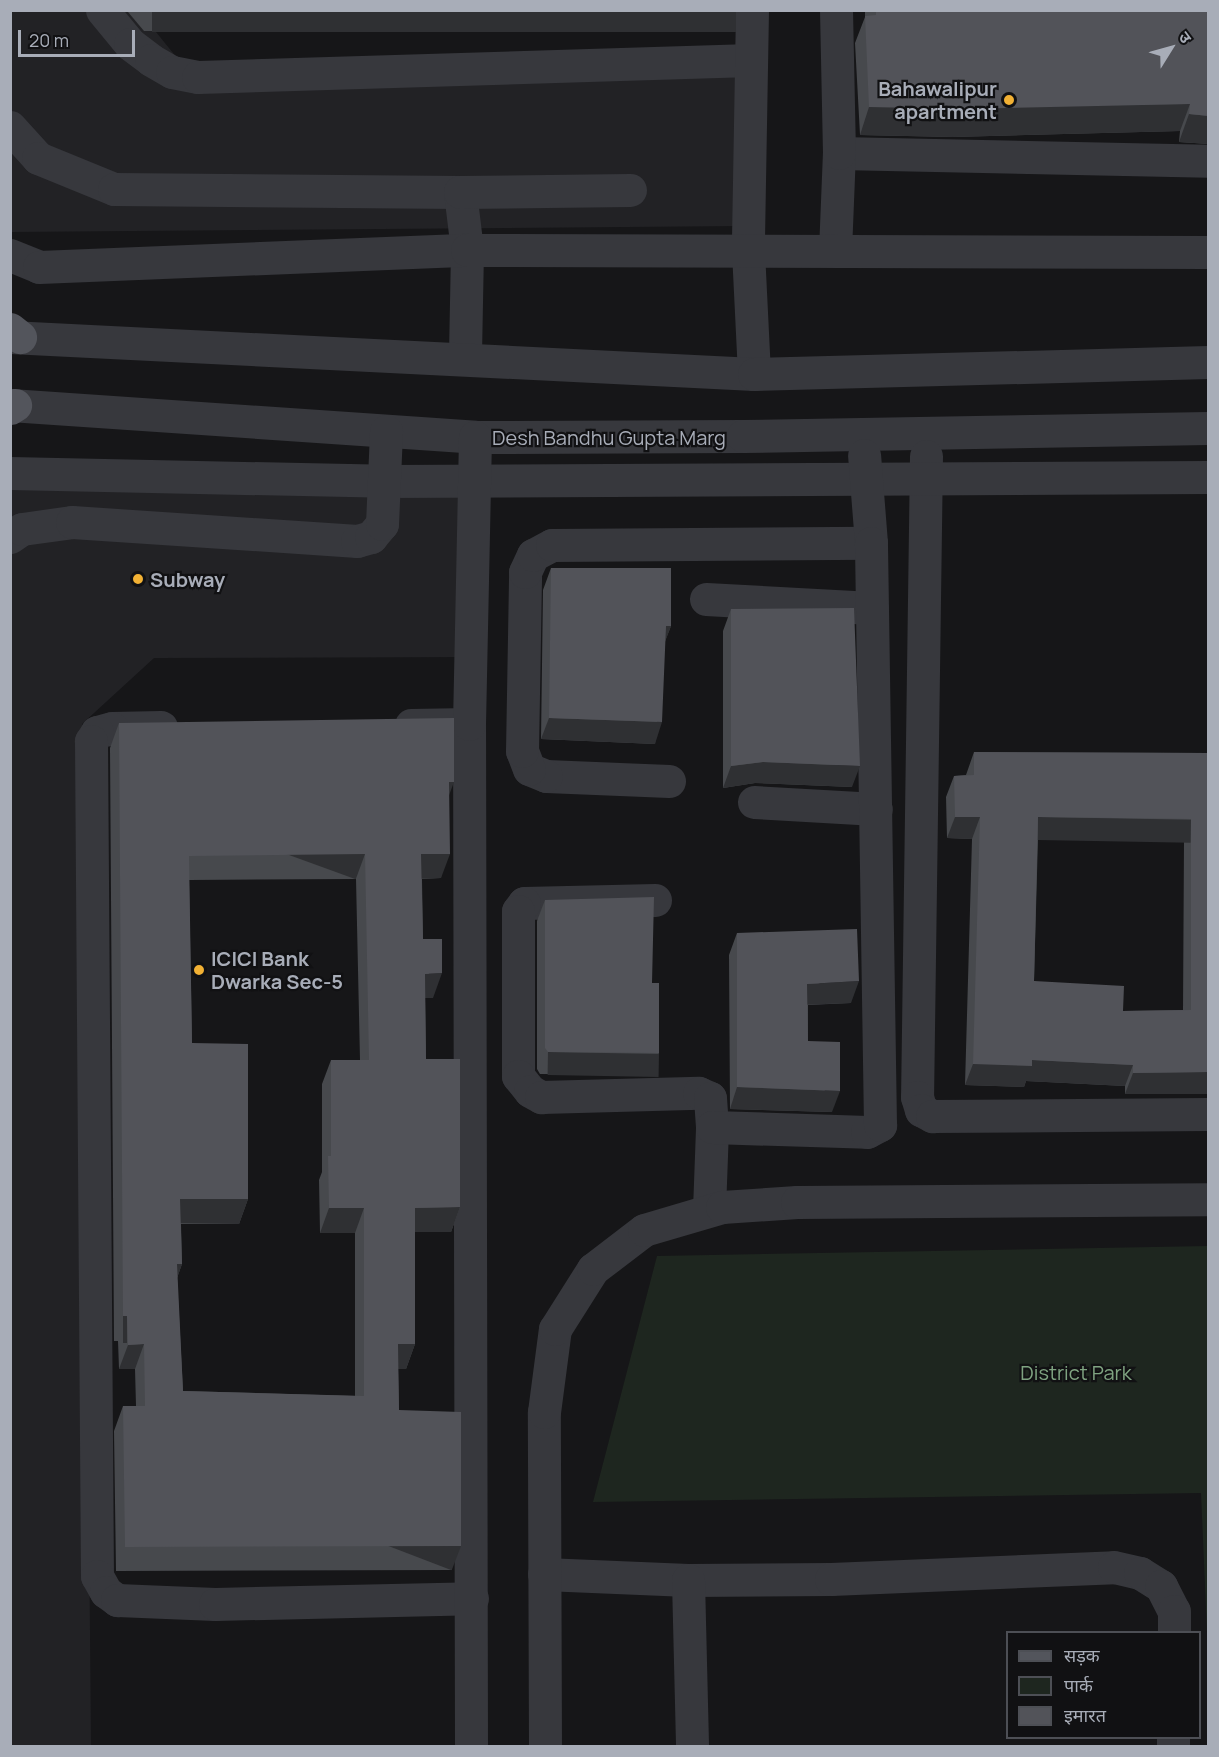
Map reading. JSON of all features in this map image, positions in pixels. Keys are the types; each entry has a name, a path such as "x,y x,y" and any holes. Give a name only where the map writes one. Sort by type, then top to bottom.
{"street":[{"path":"102,10 130,44 151,60 172,72 198,77 751,60"},
{"path":"752,10 748,251 753,374"},
{"path":"835,251 839,153 836,10"},
{"path":"10,127 38,158 114,189 460,192 630,190"},
{"path":"839,153 1209,161"},
{"path":"460,192 466,250 465,359"},
{"path":"10,255 39,267 466,250 1209,252"},
{"path":"14,335 753,374 1209,362"},
{"name":"Desh Bandhu Gupta Marg","path":"12,406 475,437 1209,428"},
{"path":"10,537 22,529 72,522 357,541 371,537 382,524 386,431"},
{"path":"926,433 917,1097 921,1110 932,1116 1209,1114"},
{"path":"712,1127 867,1132 880,1125 871,543 861,434"},
{"path":"471,1746 469,724 475,437"},
{"path":"10,473 385,481 1209,477"},
{"path":"669,781 546,776 530,769 522,751 525,572 533,555 552,545 871,543"},
{"path":"706,599 872,608"},
{"path":"386,725 469,724"},
{"path":"195,727 112,728 98,732 91,741 97,1576 106,1592 117,1600 215,1604 472,1598"},
{"path":"754,802 876,809"},
{"path":"655,900 524,903 518,911 518,1076 530,1091 541,1097 699,1094 710,1098 712,1127 709,1210"},
{"path":"545,1746 544,1412 555,1329 593,1269 644,1230 709,1210 797,1202 1209,1199"},
{"path":"544,1574 688,1580 831,1579 1114,1567 1140,1573 1161,1586 1174,1611 1174,1631"},
{"path":"688,1580 692,1746"}],"shaded area":[{"path":"10,11 139,11 186,69 749,65 744,226 11,232"},
{"path":"11,481 484,484 481,657 154,658 82,724 91,1746 11,1746"}],"green space":[{"name":"District Park","path":"1208,1246 1208,1656 1201,1493 593,1502 657,1256"}],"building":[{"name":"Bahawalipur apartment","path":"876,10 1209,10 1209,116 1189,114 1190,104 963,109 869,107 865,16 876,15"},
{"path":"551,568 671,568 671,626 666,626 662,722 549,718"},
{"path":"854,608 860,766 763,762 731,766 731,609"},
{"path":"454,718 454,782 449,782 450,854 421,854 423,939 442,939 442,973 425,974 426,1059 460,1059 460,1207 415,1208 415,1344 398,1344 399,1410 461,1412 461,1546 125,1547 123,1406 145,1406 144,1344 128,1345 127,1316 123,1316 119,723","holes":["365,854 369,1060 331,1060 331,1156 328,1156 329,1208 364,1208 364,1396 183,1391 177,1264 182,1264 180,1199 248,1199 248,1044 192,1043 189,856"]},
{"path":"974,752 1209,753 1209,1072 1133,1073 1133,1065 1032,1060 1032,1066 973,1064 980,817 955,817 954,776 974,775","holes":["1038,817 1191,819 1191,1010 1123,1011 1124,986 1034,981"]},
{"path":"654,897 652,983 659,983 659,1053 548,1052 545,1048 545,900"},
{"path":"857,929 859,981 807,984 808,1041 840,1042 840,1091 737,1087 737,933"}],"place":[{"name":"Bahawalipur apartment","path":"1009,100"},
{"name":"Subway","path":"138,579"},
{"name":"ICICI Bank Dwarka Sec-5","path":"199,970"}]}
